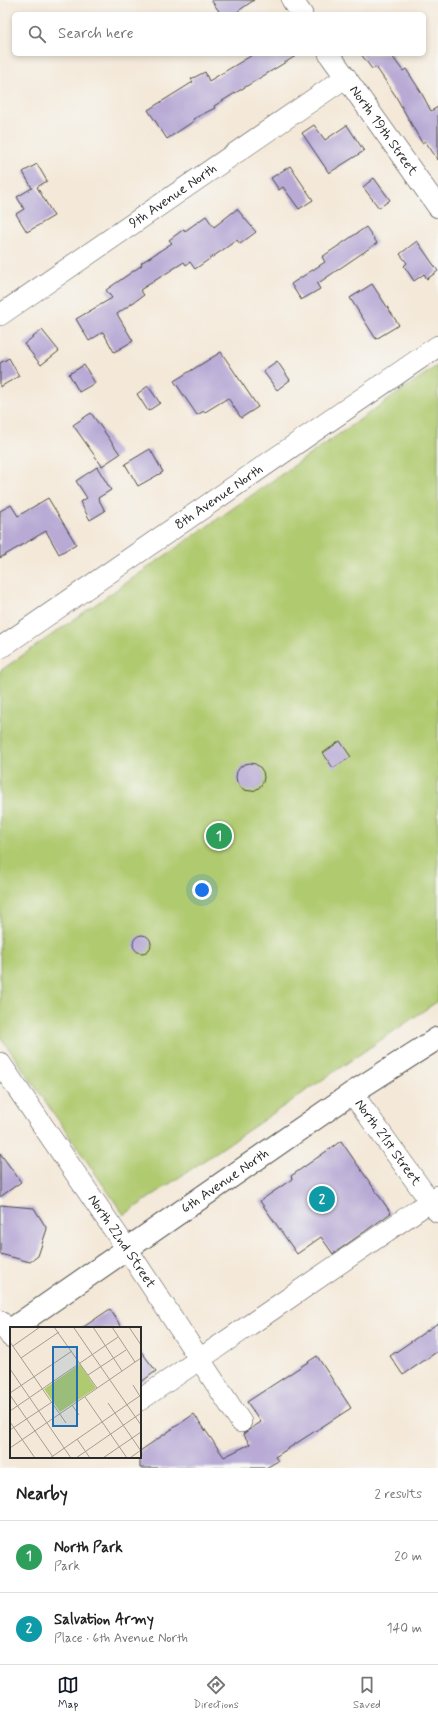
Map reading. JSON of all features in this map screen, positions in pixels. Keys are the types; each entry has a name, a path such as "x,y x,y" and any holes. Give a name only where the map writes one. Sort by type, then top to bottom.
{"main road":[{"name":"6th Avenue North","path":"13,1327 352,1093 438,1038"}],"street":[{"path":"292,0 301,12"},
{"name":"North 19th Street","path":"330,56 438,207"},
{"name":"9th Avenue North","path":"0,316 346,78"},
{"name":"8th Avenue North","path":"0,648 438,346"},
{"name":"North 22nd Street","path":"0,1063 127,1249 241,1422"},
{"name":"North 21st Street","path":"352,1093 435,1203"},
{"path":"141,1399 199,1358 435,1203"}],"green space":[{"path":"438,365 438,1001 124,1215 0,1036 0,671"}],"building":[{"path":"211,0 254,0 237,12 220,12"},
{"path":"251,56 296,56 214,106 215,108 193,119 194,121 167,139 148,110 193,82 191,79 205,72 209,81"},
{"path":"362,56 392,56 403,71 406,69 431,111 438,107 438,160 425,141 422,143 395,95 376,67 372,69"},
{"path":"314,125 325,140 347,125 364,151 329,173 302,133"},
{"path":"37,164 47,181 37,187 54,216 27,232 16,214 24,209 17,197 32,188 23,172"},
{"path":"290,166 313,200 299,209 283,187 279,190 271,178"},
{"path":"374,178 390,200 379,208 363,187"},
{"path":"237,209 256,232 240,244 237,240 195,269 190,262 186,265 184,262 140,290 144,295 117,314 133,341 114,352 103,332 89,341 76,319 112,298 106,290 142,265 141,263 172,243 169,240 184,229 185,231 206,216 214,227"},
{"path":"366,227 377,243 317,284 320,289 301,300 291,284 325,262 322,257"},
{"path":"417,241 438,271 427,279 424,274 414,281 404,266 407,263 400,254"},
{"path":"372,284 399,325 376,339 350,298"},
{"path":"42,330 59,351 41,365 24,344"},
{"path":"221,352 258,407 241,418 228,398 205,412 204,411 197,415 174,381"},
{"path":"9,358 19,376 0,387 0,363"},
{"path":"277,361 290,380 277,390 263,371"},
{"path":"84,365 95,383 79,392 69,374"},
{"path":"148,386 160,403 148,411 137,394"},
{"path":"91,413 120,454 102,466 73,425"},
{"path":"150,449 163,472 138,486 125,464"},
{"path":"97,467 111,490 98,498 105,511 90,520 80,502 87,498 76,481"},
{"path":"48,498 76,544 59,554 46,531 0,558 0,511 11,505 18,516"},
{"path":"340,741 351,757 333,768 323,753"},
{"path":"250,763 260,767 264,777 260,787 250,791 240,787 236,777 240,767"},
{"path":"138,935 146,935 151,940 149,951 146,953 138,953 133,948 133,940"},
{"path":"341,1141 391,1213 333,1254 321,1237 297,1254 260,1201 292,1179 291,1176"},
{"path":"0,1153 21,1182 0,1197"},
{"path":"0,1205 34,1208 47,1229 38,1256 30,1262 0,1254"},
{"path":"110,1309 121,1327 83,1327"},
{"path":"438,1323 438,1351 403,1375 390,1356"},
{"path":"141,1351 156,1371 141,1382"},
{"path":"317,1356 351,1408 275,1457 278,1461 266,1468 140,1468 141,1450 194,1414 224,1457 250,1444 243,1434 261,1422 247,1402"}],"place":[{"name":"North Park","path":"219,836"},
{"name":"Salvation Army","path":"322,1199"}]}
